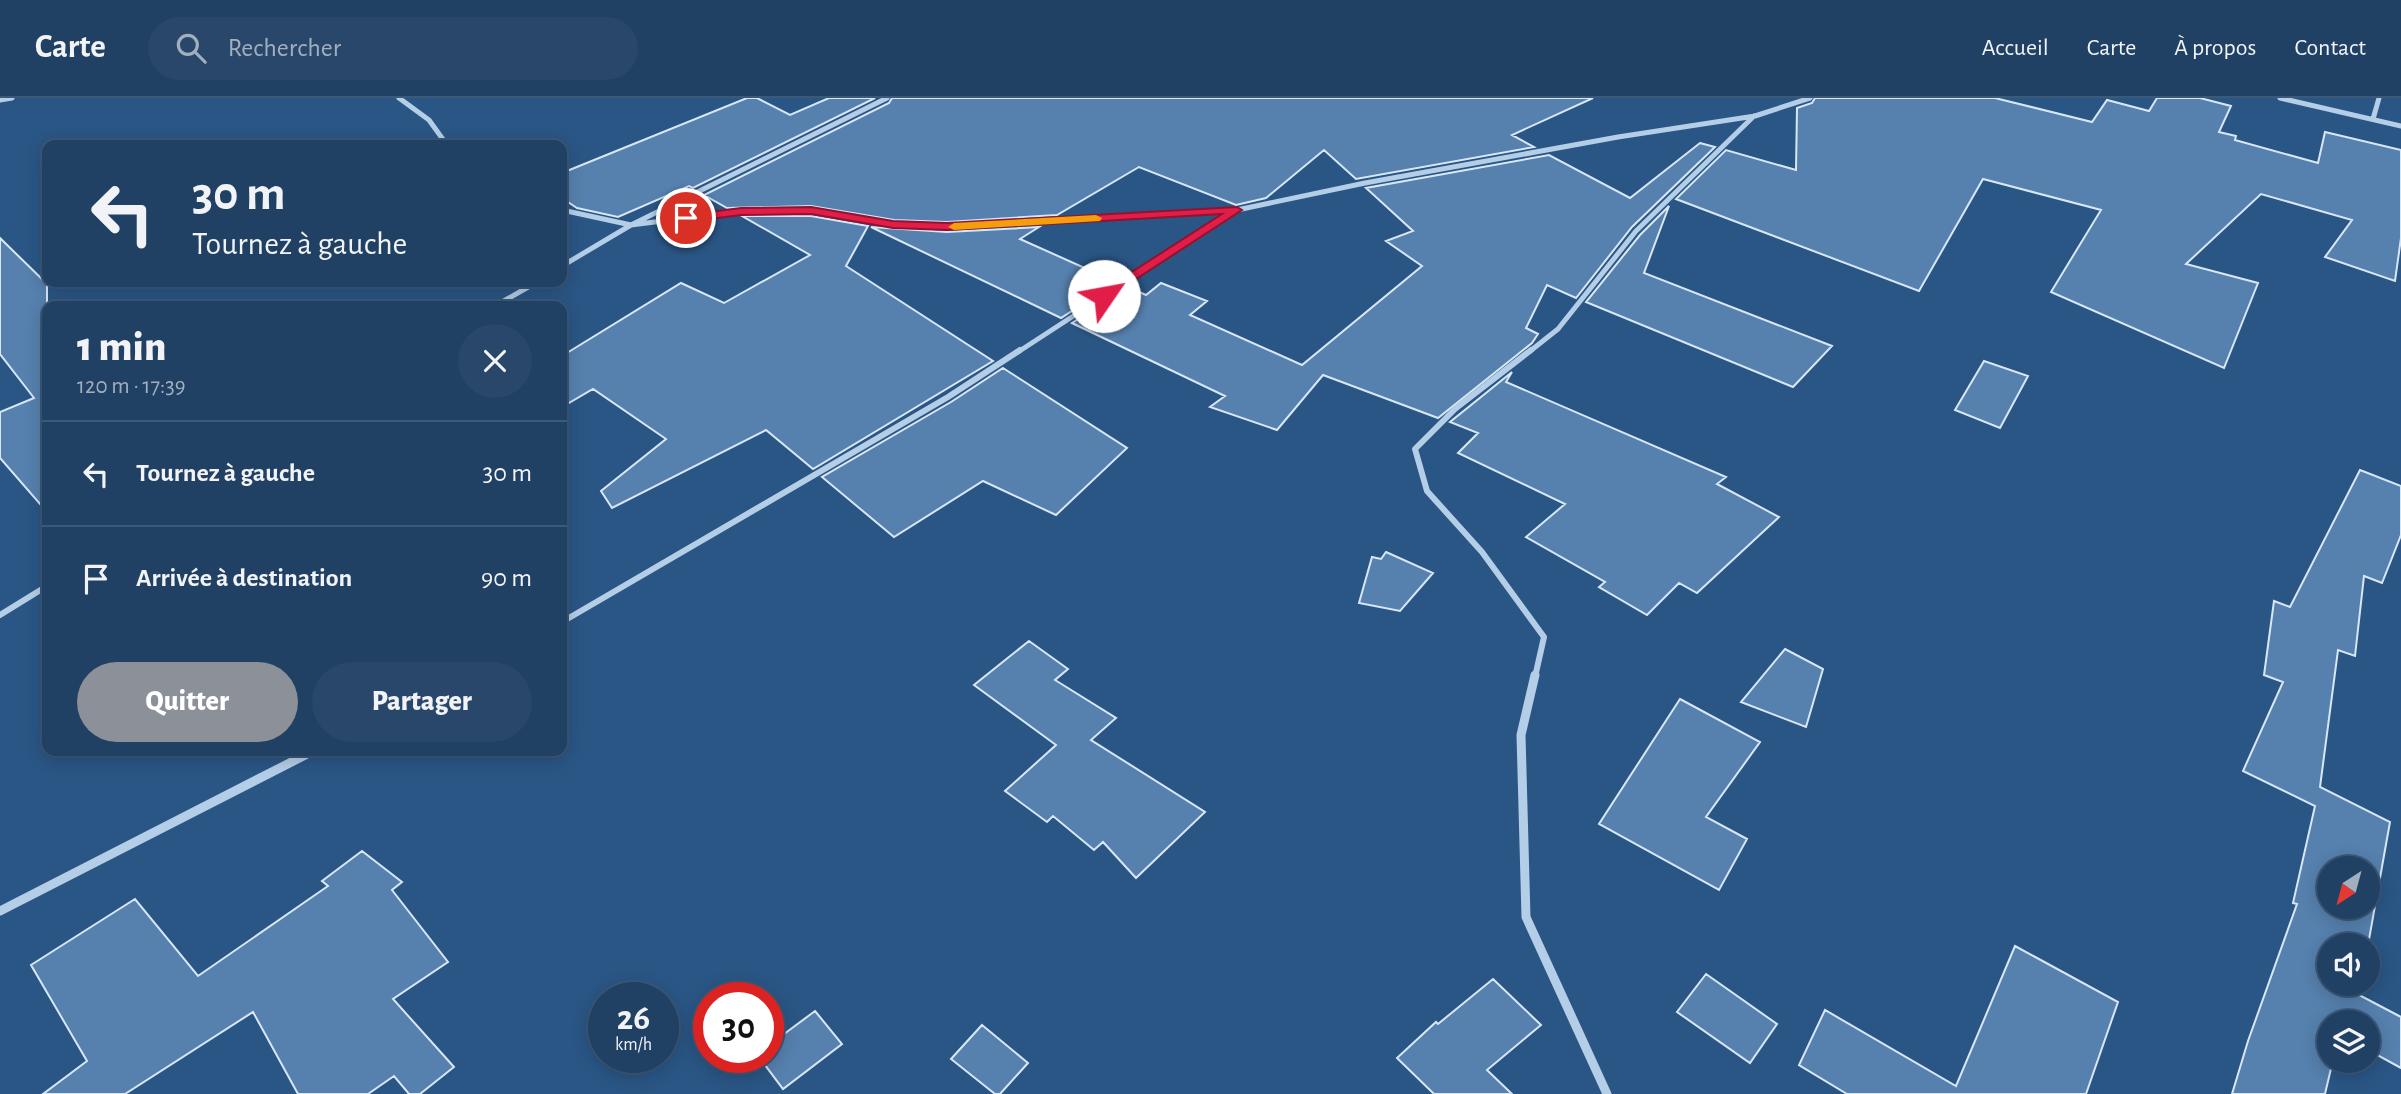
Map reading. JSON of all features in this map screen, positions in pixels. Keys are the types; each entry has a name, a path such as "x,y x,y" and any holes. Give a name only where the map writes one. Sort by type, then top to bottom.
{"street":[{"path":"0,100 12,98"},
{"path":"399,98 429,120 443,140"},
{"path":"567,264 631,225 887,98"},
{"path":"567,211 631,225 741,211 811,211 893,225 947,227 1237,210 1378,180 1618,137 1755,116 1810,98"},
{"path":"2280,98 2401,126"},
{"path":"2373,120 2379,98"},
{"path":"1607,1094 1527,917 1521,735 1544,637 1482,552 1427,491 1415,449 1455,409 1558,329 1636,231 1755,116"},
{"path":"567,619 948,397 1237,210"},
{"path":"504,301 528,287"},
{"path":"0,615 42,589"},
{"path":"0,911 303,756"}],"building":[{"path":"747,98 757,98 790,115 829,98 875,98 693,188 689,186 618,217 577,208 567,201 567,171"},
{"path":"892,98 1593,98 1512,135 1534,147 1356,179 1324,150 1266,198 1236,205 1139,167 1057,215 947,222 894,220 811,206 727,208 704,195 889,103"},
{"path":"1815,98 1995,98 2092,122 2107,100 2149,111 2157,98 2200,98 2231,106 2219,132 2236,136 2235,140 2318,163 2325,132 2401,150 2401,238 2395,281 2325,257 2352,220 2261,194 2186,264 2258,283 2224,368 2051,292 2101,210 1983,179 1919,291 1676,199 1726,150 1796,170 1797,108 1812,103"},
{"path":"1700,143 1715,147 1632,227 1576,298 1547,285 1526,328 1538,334 1532,343 1438,418 1323,375 1277,430 1210,407 1225,396 1072,323 1128,287 1146,295 1161,283 1207,301 1190,315 1302,365 1422,266 1386,241 1413,231 1366,188 1549,155 1630,198"},
{"path":"1669,206 1644,273 1832,346 1793,387 1586,302 1640,235"},
{"path":"742,216 811,216 868,226 846,266 993,361 813,469 766,430 612,508 601,491 666,439 593,389 567,404 567,353 681,283 724,303 810,255"},
{"path":"871,227 947,232 1039,227 1020,239 1116,282 1061,318"},
{"path":"0,238 42,279 42,287 47,287 47,301 42,301 42,506 0,458 0,412 34,398 0,354"},
{"path":"1984,361 2028,376 2000,428 1955,410"},
{"path":"1003,368 1127,448 1056,515 983,481 894,537 822,477 951,402"},
{"path":"1512,372 1506,382 1726,477 1717,484 1779,517 1697,593 1679,583 1647,615 1599,587 1605,582 1526,537 1565,504 1458,453 1478,433 1450,422"},
{"path":"2360,470 2401,486 2401,535 2382,583 2364,576 2355,656 2338,650 2320,787 2390,822 2380,878 2380,856 2317,856 2317,919 2373,919 2370,933 2317,933 2317,996 2361,996 2401,1017 2401,1068 2380,1057 2380,1010 2317,1010 2317,1073 2330,1073 2325,1094 2232,1094 2297,904 2293,903 2315,806 2243,771 2283,682 2264,675 2274,601 2290,607"},
{"path":"1386,552 1433,573 1400,611 1359,603 1372,557 1381,559"},
{"path":"1029,641 1068,669 1055,680 1116,718 1091,740 1205,812 1136,878 1103,842 1094,850 1053,816 1047,822 1005,791 1056,745 974,685"},
{"path":"1785,649 1823,669 1806,727 1741,702"},
{"path":"1680,699 1760,742 1706,817 1747,839 1719,890 1599,824"},
{"path":"362,851 402,882 392,890 448,962 393,999 454,1067 420,1094 409,1094 394,1076 368,1094 298,1094 253,1012 125,1094 43,1094 87,1061 31,965 135,899 198,976 328,886 322,881"},
{"path":"2015,946 2118,1002 2086,1094 1847,1094 1799,1065 1825,1010 1956,1086"},
{"path":"1706,974 1777,1024 1750,1063 1677,1012"},
{"path":"1493,979 1541,1025 1487,1070 1512,1094 1434,1094 1397,1058 1436,1022 1438,1024"},
{"path":"815,1011 842,1044 783,1089 771,1073 784,1073 784,1034"},
{"path":"982,1025 1028,1063 1000,1094 995,1094 951,1059"}],"slow traffic":[{"path":"954,227 1096,218"}],"route":[{"path":"686,218 741,211 811,211 893,225 947,227 1237,210 1104,296"}]}
